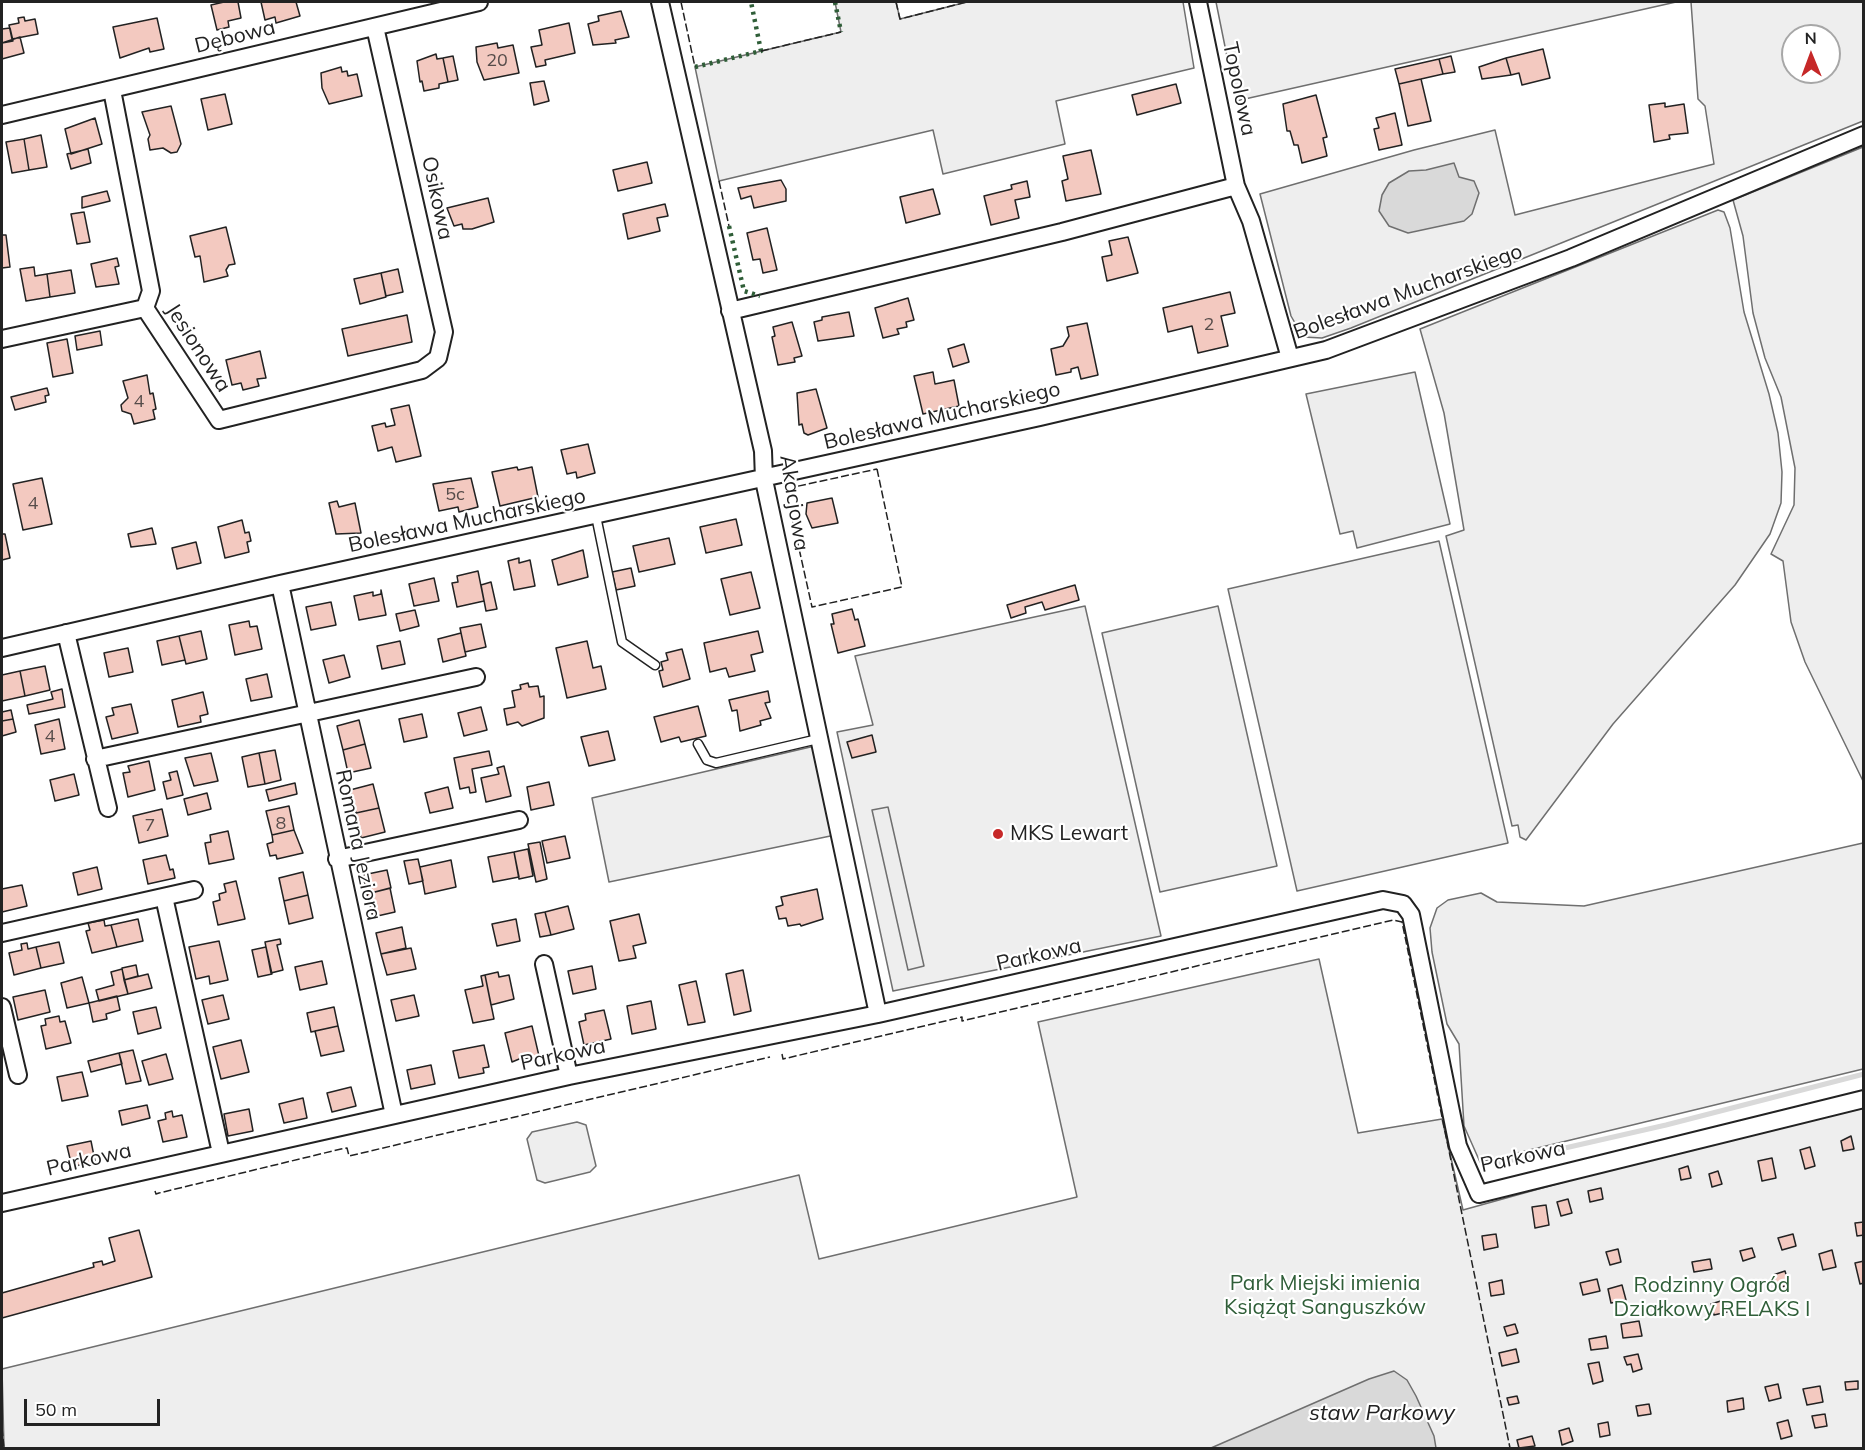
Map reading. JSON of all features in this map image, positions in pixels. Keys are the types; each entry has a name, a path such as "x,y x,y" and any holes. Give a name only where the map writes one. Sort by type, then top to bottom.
{"street":[{"name":"Dębowa","path":"2,115 479,2"},
{"name":"Akacjowa","path":"660,2 763,451 764,480 878,1014"},
{"name":"Topolowa","path":"1198,2 1236,186 1251,221 1290,357"},
{"name":"Osikowa","path":"375,27 444,332 438,358 422,370"},
{"path":"112,90 151,291 145,308"},
{"name":"Bolesława Mucharskiego","path":"2,648 280,584 764,480 1326,350 1570,258 1863,135"},
{"path":"730,311 1062,232 1236,186"},
{"name":"Jesionowa","path":"2,339 145,308 219,420 422,370"},
{"name":"Romana Jeziora","path":"280,584 337,859 394,1115"},
{"path":"66,633 108,808"},
{"path":"95,759 476,677"},
{"path":"337,859 519,820"},
{"path":"2,933 194,890"},
{"path":"164,897 221,1153"},
{"name":"Parkowa","path":"2,1203 569,1076 878,1014 1390,900 1403,904 1411,915 1458,1146 1479,1194 1863,1099"},
{"path":"544,964 569,1076"},
{"path":"2,1007 18,1075"}],"lane":[{"path":"596,516 622,642 655,665"},
{"path":"698,744 707,760 717,763 818,739"}],"green space":[{"path":"835,2 896,2 900,19 967,2 1183,2 1194,68 1056,101 1065,144 943,174 933,130 719,181 695,67 841,32"},
{"path":"1216,2 1676,2 1236,101"},
{"path":"1691,2 1863,2 1863,121 1322,338 1303,337 1291,316 1260,194 1414,150 1495,130 1515,215 1714,164 1705,106 1698,99"},
{"path":"1863,147 1863,781 1805,662 1791,622 1783,561 1771,554 1794,505 1795,468 1781,397 1765,358 1753,313 1743,236 1733,200"},
{"path":"1718,210 1724,212 1730,228 1744,312 1769,394 1778,433 1782,472 1781,503 1770,534 1735,585 1613,724 1526,840 1520,837 1518,825 1512,826 1446,536 1464,530 1444,413 1420,329"},
{"path":"1439,541 1508,843 1297,891 1228,589"},
{"name":"MKS Lewart","path":"1085,606 1161,936 893,991 837,732 873,725 855,656"},
{"path":"1218,606 1277,866 1160,892 1102,633"},
{"path":"819,745 840,834 609,882 592,798"},
{"path":"1863,843 1863,1069 1480,1162 1464,1126 1459,1044 1447,1024 1432,952 1430,928 1437,908 1448,900 1481,893 1497,902 1584,906"},
{"name":"Park Miejski imienia Książąt Sanguszków","path":"1319,959 1358,1133 1442,1119 1463,1210 1643,1160 1863,1108 1863,1448 4,1448 2,1369 799,1175 819,1259 1077,1197 1038,1022"},
{"path":"577,1122 586,1125 596,1166 590,1172 545,1183 537,1180 527,1139 532,1132"}],"shaded area":[{"path":"1415,372 1450,524 1357,548 1353,531 1340,534 1306,394"},
{"path":"888,807 924,966 908,970 872,810"}],"water":[{"path":"1454,163 1459,177 1474,181 1479,193 1472,214 1464,221 1408,233 1389,226 1379,211 1382,195 1389,183 1409,171 1426,170"},
{"name":"staw Parkowy","path":"1394,1371 1407,1380 1416,1396 1434,1436 1436,1448 1211,1448 1369,1379"}],"building":[{"path":"238,2 241,18 228,21 229,27 217,30 211,5"},
{"path":"261,2 296,2 300,16 276,23 275,17 265,20"},
{"path":"621,11 629,37 615,40 616,43 593,45 588,24 599,21 598,16"},
{"path":"24,17 25,21 35,19 38,34 12,39 9,25 19,23 18,18"},
{"path":"157,18 164,49 150,52 149,48 120,58 113,27"},
{"path":"569,23 575,53 545,60 546,65 536,67 531,47 542,45 539,30"},
{"path":"10,28 13,41 2,43 2,29"},
{"path":"20,37 24,53 2,59 2,43"},
{"path":"497,43 498,48 513,45 519,73 484,80 477,62 476,47"},
{"path":"1543,49 1550,78 1522,85 1519,73 1511,75 1506,58"},
{"path":"436,54 437,59 443,58 448,82 439,84 439,88 424,91 422,81 420,82 417,61"},
{"path":"453,56 458,80 448,82 443,58"},
{"path":"1451,56 1455,72 1443,74 1439,59"},
{"path":"1506,58 1511,75 1482,79 1479,67"},
{"path":"1439,59 1443,74 1399,84 1395,69"},
{"path":"341,67 342,72 347,71 348,76 357,74 362,96 329,104 322,88 321,73"},
{"path":"1421,79 1431,121 1408,126 1399,84"},
{"path":"544,81 549,101 534,105 530,83"},
{"path":"1176,84 1181,103 1137,115 1132,95"},
{"path":"225,94 232,124 208,130 201,99"},
{"path":"1316,95 1327,137 1323,138 1327,156 1302,163 1298,145 1294,145 1290,131 1287,131 1283,104"},
{"path":"1665,103 1665,107 1684,104 1688,133 1669,135 1670,139 1654,142 1649,105"},
{"path":"171,106 181,144 177,152 171,153 163,148 150,150 148,139 150,135 142,112"},
{"path":"1395,113 1402,145 1379,150 1374,129 1379,128 1376,118"},
{"path":"95,118 102,144 71,154 65,129"},
{"path":"41,135 47,167 29,170 24,139"},
{"path":"24,139 29,170 12,173 6,142"},
{"path":"88,149 91,163 71,169 67,154"},
{"path":"1091,150 1101,194 1066,201 1062,181 1068,179 1063,156"},
{"path":"647,162 652,183 618,191 613,170"},
{"path":"781,180 786,189 786,201 754,208 751,196 741,199 738,188"},
{"path":"1027,181 1030,197 1015,200 1019,218 991,225 984,196 1012,189 1011,185"},
{"path":"933,189 940,214 906,223 900,197"},
{"path":"107,191 110,201 82,208 82,197"},
{"path":"488,198 494,222 472,229 463,229 462,224 454,226 447,208"},
{"path":"665,204 668,216 657,218 660,231 628,239 623,214"},
{"path":"84,212 90,242 77,244 71,214"},
{"path":"226,227 235,264 229,265 226,270 228,276 204,282 200,256 195,257 190,236"},
{"path":"767,228 777,270 763,273 760,259 753,260 747,233"},
{"path":"2,235 6,235 10,267 2,268"},
{"path":"1128,237 1138,273 1107,281 1102,257 1112,255 1109,241"},
{"path":"117,258 119,266 115,267 119,284 96,287 91,264"},
{"path":"34,267 35,276 47,274 50,297 26,301 20,269"},
{"path":"398,269 403,292 386,296 381,273"},
{"path":"71,270 75,293 50,297 47,274"},
{"path":"381,273 386,297 360,304 354,279"},
{"path":"1230,292 1235,313 1221,316 1228,346 1198,353 1192,326 1168,332 1163,308"},
{"path":"908,298 914,320 906,322 907,327 897,329 899,334 883,338 875,308"},
{"path":"849,312 854,336 818,341 814,322 822,320 822,317"},
{"path":"407,315 412,342 348,356 342,329"},
{"path":"792,322 802,356 794,358 795,362 778,365 772,337 775,336 773,327"},
{"path":"1087,323 1098,375 1081,379 1078,367 1071,369 1071,372 1056,375 1051,349 1063,346 1069,336 1067,327"},
{"path":"100,331 102,345 77,350 75,336"},
{"path":"67,339 73,373 53,377 47,343"},
{"path":"964,344 969,362 953,367 948,349"},
{"path":"260,351 266,378 257,379 259,386 243,390 241,383 232,385 226,360"},
{"path":"933,372 935,384 954,380 959,406 923,414 914,376"},
{"path":"147,375 150,394 153,393 156,409 153,410 155,419 134,424 131,414 122,411 121,405 128,398 123,381"},
{"path":"47,388 49,395 45,396 46,402 15,410 11,397"},
{"path":"816,389 827,428 808,435 804,433 802,424 799,425 797,393"},
{"path":"409,405 421,456 396,462 392,447 378,451 372,426 385,423 386,427 395,425 391,409"},
{"path":"588,444 595,473 577,478 576,472 567,474 561,450"},
{"path":"517,467 518,470 532,467 538,497 500,506 492,472"},
{"path":"42,478 52,524 23,530 13,484"},
{"path":"471,478 478,507 459,512 458,507 439,511 433,484"},
{"path":"832,498 838,523 812,528 806,514 807,503"},
{"path":"337,501 339,507 355,503 361,533 336,534 329,503"},
{"path":"736,519 742,545 706,553 700,527"},
{"path":"242,520 245,533 249,532 251,541 247,542 249,552 225,558 218,527"},
{"path":"152,528 156,544 131,547 128,534"},
{"path":"2,534 5,534 10,558 2,560"},
{"path":"669,538 675,564 639,572 633,546"},
{"path":"196,542 201,563 177,569 172,548"},
{"path":"583,550 588,577 558,585 552,560"},
{"path":"519,558 519,563 530,560 535,586 514,590 508,561"},
{"path":"631,568 635,586 616,590 612,572"},
{"path":"478,571 484,601 457,607 452,583 458,582 457,576"},
{"path":"751,572 760,608 730,615 721,579"},
{"path":"434,578 439,601 414,606 409,584"},
{"path":"491,582 497,609 486,611 481,585"},
{"path":"1075,585 1079,600 1045,610 1042,602 1025,607 1026,613 1011,618 1007,605"},
{"path":"381,590 386,615 359,620 354,596 373,592 373,596 381,594"},
{"path":"331,602 336,625 311,630 306,607"},
{"path":"852,609 855,620 858,619 865,646 838,653 831,624 834,624 832,614"},
{"path":"415,610 419,626 400,631 396,614"},
{"path":"249,621 250,627 257,626 262,649 235,655 229,625"},
{"path":"481,624 486,647 465,652 460,628"},
{"path":"201,631 207,659 186,664 179,636"},
{"path":"758,631 763,652 751,655 755,671 729,677 726,668 710,672 704,643"},
{"path":"461,633 466,656 443,662 438,639"},
{"path":"179,636 185,660 162,665 157,641"},
{"path":"400,641 405,664 382,669 377,646"},
{"path":"587,641 593,668 601,666 606,689 567,698 556,648"},
{"path":"128,648 133,672 109,677 104,653"},
{"path":"682,649 690,679 663,687 659,671 663,670 661,662 668,660 666,653"},
{"path":"344,655 350,677 329,683 323,660"},
{"path":"45,666 50,690 25,696 20,671"},
{"path":"20,671 25,696 2,701 2,675"},
{"path":"267,674 272,697 251,701 246,679"},
{"path":"528,683 529,687 538,686 540,697 544,696 544,718 522,726 518,722 507,725 504,709 515,707 512,691 521,689 520,685"},
{"path":"62,689 65,707 29,714 27,705 53,699 51,692"},
{"path":"768,691 770,702 765,703 771,718 760,721 761,725 740,731 737,710 732,711 729,700"},
{"path":"203,692 208,714 200,716 201,722 178,727 172,700"},
{"path":"131,704 138,733 112,739 106,717 114,715 112,708"},
{"path":"698,706 706,736 681,742 679,737 661,742 654,717"},
{"path":"481,707 487,730 464,736 458,713"},
{"path":"11,710 13,719 2,721 2,712"},
{"path":"422,714 427,737 404,742 399,719"},
{"path":"13,719 16,732 2,736 2,721"},
{"path":"59,719 65,749 41,754 35,725"},
{"path":"359,720 365,744 343,750 337,726"},
{"path":"608,731 615,760 589,766 581,737"},
{"path":"872,735 876,752 852,758 847,742"},
{"path":"365,744 371,768 348,773 343,750"},
{"path":"275,750 281,780 265,784 259,753"},
{"path":"489,751 492,765 472,769 476,792 470,793 469,787 460,789 454,758"},
{"path":"211,753 218,781 194,786 185,758"},
{"path":"259,753 265,784 248,787 242,757"},
{"path":"149,761 155,790 128,797 123,773 130,772 128,766"},
{"path":"504,766 511,796 486,802 481,778 499,774 497,768"},
{"path":"177,771 183,795 167,799 163,782 171,780 169,773"},
{"path":"74,774 79,795 55,801 50,780"},
{"path":"549,782 554,805 531,810 527,787"},
{"path":"295,783 297,794 269,801 266,790"},
{"path":"373,784 379,808 356,813 350,790"},
{"path":"448,787 453,808 430,813 425,793"},
{"path":"207,793 211,809 188,815 184,799"},
{"path":"289,806 294,830 272,835 266,811"},
{"path":"379,808 385,832 361,838 356,813"},
{"path":"162,809 168,836 139,843 133,816"},
{"path":"294,830 303,853 277,859 276,855 270,856 267,844 273,842 272,835"},
{"path":"228,831 234,859 209,864 205,843 211,842 210,835"},
{"path":"565,836 570,858 547,863 542,841"},
{"path":"540,842 547,879 536,882 528,844"},
{"path":"528,849 533,876 519,879 514,852"},
{"path":"514,852 519,877 493,882 488,857"},
{"path":"166,855 175,878 148,884 143,860"},
{"path":"418,859 423,881 409,884 404,861"},
{"path":"451,860 456,887 425,894 420,867"},
{"path":"97,867 102,889 78,895 73,873"},
{"path":"387,870 391,888 367,894 363,875"},
{"path":"303,872 308,895 284,901 279,878"},
{"path":"236,881 245,919 218,925 213,902 220,900 219,894 226,892 224,884"},
{"path":"22,885 27,906 2,912 2,889"},
{"path":"390,888 395,912 373,917 367,894"},
{"path":"817,889 823,919 801,926 800,924 788,926 786,918 779,919 776,907 783,905 781,897"},
{"path":"308,895 313,918 289,924 284,901"},
{"path":"568,906 574,929 551,935 545,912"},
{"path":"545,912 551,935 540,937 535,914"},
{"path":"639,914 646,943 633,946 636,958 619,961 610,921"},
{"path":"138,919 143,941 117,947 111,925"},
{"path":"516,919 520,941 497,946 492,924"},
{"path":"104,920 105,926 111,925 117,947 92,953 86,931 90,930 88,923"},
{"path":"402,927 406,948 381,954 376,933"},
{"path":"280,939 281,944 277,945 283,970 271,973 265,942"},
{"path":"219,941 228,980 210,984 209,976 196,979 189,947"},
{"path":"59,942 64,963 41,968 36,947"},
{"path":"27,943 28,949 36,947 41,968 14,975 9,953 22,950 21,944"},
{"path":"266,947 272,974 258,977 252,950"},
{"path":"411,948 416,969 387,975 381,954"},
{"path":"322,961 327,984 300,990 295,967"},
{"path":"136,965 138,976 124,980 122,968"},
{"path":"592,966 596,989 573,994 568,971"},
{"path":"122,969 128,994 99,1001 96,990 114,985 111,972"},
{"path":"743,970 751,1011 734,1015 726,974"},
{"path":"498,972 499,977 509,975 514,999 491,1005 485,975"},
{"path":"148,974 152,988 128,994 124,980"},
{"path":"485,975 494,1019 473,1023 465,990 483,986 481,976"},
{"path":"82,977 89,1003 67,1008 61,983"},
{"path":"696,981 705,1022 688,1025 679,985"},
{"path":"45,990 50,1012 18,1020 13,997"},
{"path":"223,995 229,1019 208,1024 202,1000"},
{"path":"414,995 419,1016 396,1021 391,1000"},
{"path":"117,996 120,1010 106,1014 107,1019 93,1022 89,1003"},
{"path":"651,1001 656,1029 632,1034 627,1006"},
{"path":"156,1007 161,1028 138,1034 133,1012"},
{"path":"334,1007 338,1026 311,1032 307,1013"},
{"path":"604,1010 611,1039 584,1045 579,1022 586,1020 585,1014"},
{"path":"59,1016 60,1022 65,1021 71,1043 46,1049 41,1026 46,1025 45,1019"},
{"path":"338,1026 344,1051 321,1056 315,1031"},
{"path":"532,1026 539,1056 524,1059 524,1057 512,1062 505,1033"},
{"path":"241,1040 249,1072 221,1079 213,1047"},
{"path":"484,1045 489,1067 483,1068 484,1073 459,1078 453,1051"},
{"path":"133,1050 141,1081 126,1084 119,1053"},
{"path":"119,1053 122,1064 91,1072 88,1061"},
{"path":"166,1054 173,1079 149,1085 142,1061"},
{"path":"431,1065 435,1084 411,1089 407,1070"},
{"path":"82,1072 88,1096 62,1101 57,1077"},
{"path":"351,1087 356,1106 332,1112 327,1093"},
{"path":"303,1098 307,1118 284,1123 279,1104"},
{"path":"147,1105 150,1118 122,1125 119,1111"},
{"path":"249,1109 253,1131 228,1136 224,1114"},
{"path":"172,1111 173,1117 182,1115 187,1137 163,1142 158,1121 166,1119 165,1113"},
{"path":"1851,1136 1854,1149 1843,1151 1841,1141"},
{"path":"91,1141 95,1161 72,1167 67,1146"},
{"path":"1810,1147 1815,1166 1805,1169 1800,1150"},
{"path":"1772,1158 1776,1178 1762,1181 1758,1161"},
{"path":"1688,1166 1691,1178 1681,1180 1679,1169"},
{"path":"1718,1171 1722,1184 1712,1187 1709,1174"},
{"path":"1601,1188 1603,1199 1590,1202 1588,1191"},
{"path":"1568,1199 1572,1213 1561,1216 1557,1202"},
{"path":"1546,1205 1549,1225 1535,1228 1532,1207"},
{"path":"1864,1222 1864,1235 1857,1236 1855,1223"},
{"path":"139,1230 152,1277 2,1318 2,1293 94,1267 93,1263 102,1261 103,1265 115,1261 109,1238"},
{"path":"1496,1234 1498,1247 1484,1250 1482,1236"},
{"path":"1793,1234 1796,1246 1782,1250 1778,1238"},
{"path":"1752,1248 1755,1257 1743,1261 1740,1251"},
{"path":"1618,1249 1621,1262 1610,1265 1606,1252"},
{"path":"1832,1250 1836,1267 1823,1270 1819,1254"},
{"path":"1710,1259 1712,1269 1694,1272 1692,1262"},
{"path":"1864,1261 1864,1283 1860,1284 1855,1263"},
{"path":"1785,1271 1789,1285 1777,1288 1773,1275"},
{"path":"1597,1279 1600,1291 1583,1295 1580,1283"},
{"path":"1502,1280 1504,1294 1491,1296 1489,1283"},
{"path":"1622,1285 1626,1300 1611,1303 1608,1289"},
{"path":"1724,1300 1727,1312 1714,1315 1711,1304"},
{"path":"1639,1321 1642,1336 1623,1338 1621,1324"},
{"path":"1515,1324 1518,1333 1507,1336 1504,1327"},
{"path":"1606,1336 1608,1348 1591,1350 1589,1339"},
{"path":"1516,1349 1519,1362 1502,1366 1499,1353"},
{"path":"1638,1354 1642,1369 1633,1372 1631,1364 1627,1365 1624,1357"},
{"path":"1599,1362 1603,1381 1593,1384 1588,1364"},
{"path":"1858,1381 1858,1389 1846,1390 1845,1382"},
{"path":"1778,1384 1781,1398 1769,1401 1765,1387"},
{"path":"1820,1386 1823,1402 1807,1405 1803,1389"},
{"path":"1517,1396 1519,1403 1509,1405 1507,1398"},
{"path":"1743,1398 1744,1409 1728,1412 1727,1401"},
{"path":"1649,1404 1651,1414 1638,1416 1636,1406"},
{"path":"1825,1414 1827,1426 1815,1428 1812,1416"},
{"path":"1788,1420 1792,1436 1781,1439 1777,1423"},
{"path":"1608,1422 1610,1435 1600,1437 1598,1424"},
{"path":"1569,1428 1573,1441 1562,1445 1559,1431"},
{"path":"1532,1436 1535,1446 1519,1448 1517,1440"}],"waterway":[{"path":"1499,1163 1666,1125 1864,1074"}],"hedge":[{"path":"695,67 761,51 751,2"},
{"path":"835,2 841,32"},
{"path":"729,226 744,291 760,296"}],"fence":[{"path":"681,2 695,67"},
{"path":"896,2 900,19 967,2"},
{"path":"761,51 841,32"},
{"path":"719,181 729,226"},
{"path":"877,469 902,587 812,607 788,499 794,487 877,469"},
{"path":"782,1054 783,1059 962,1017 962,1021 1393,920 1402,922 1510,1448"},
{"path":"155,1191 156,1194 341,1149 347,1148 349,1156 770,1057"},
{"path":"2,1428 4,1448"}],"place":[{"name":"MKS Lewart","path":"998,834"}],"park label":[{"name":"Rodzinny Ogród Działkowy RELAKS I","path":"1712,1298"}]}
